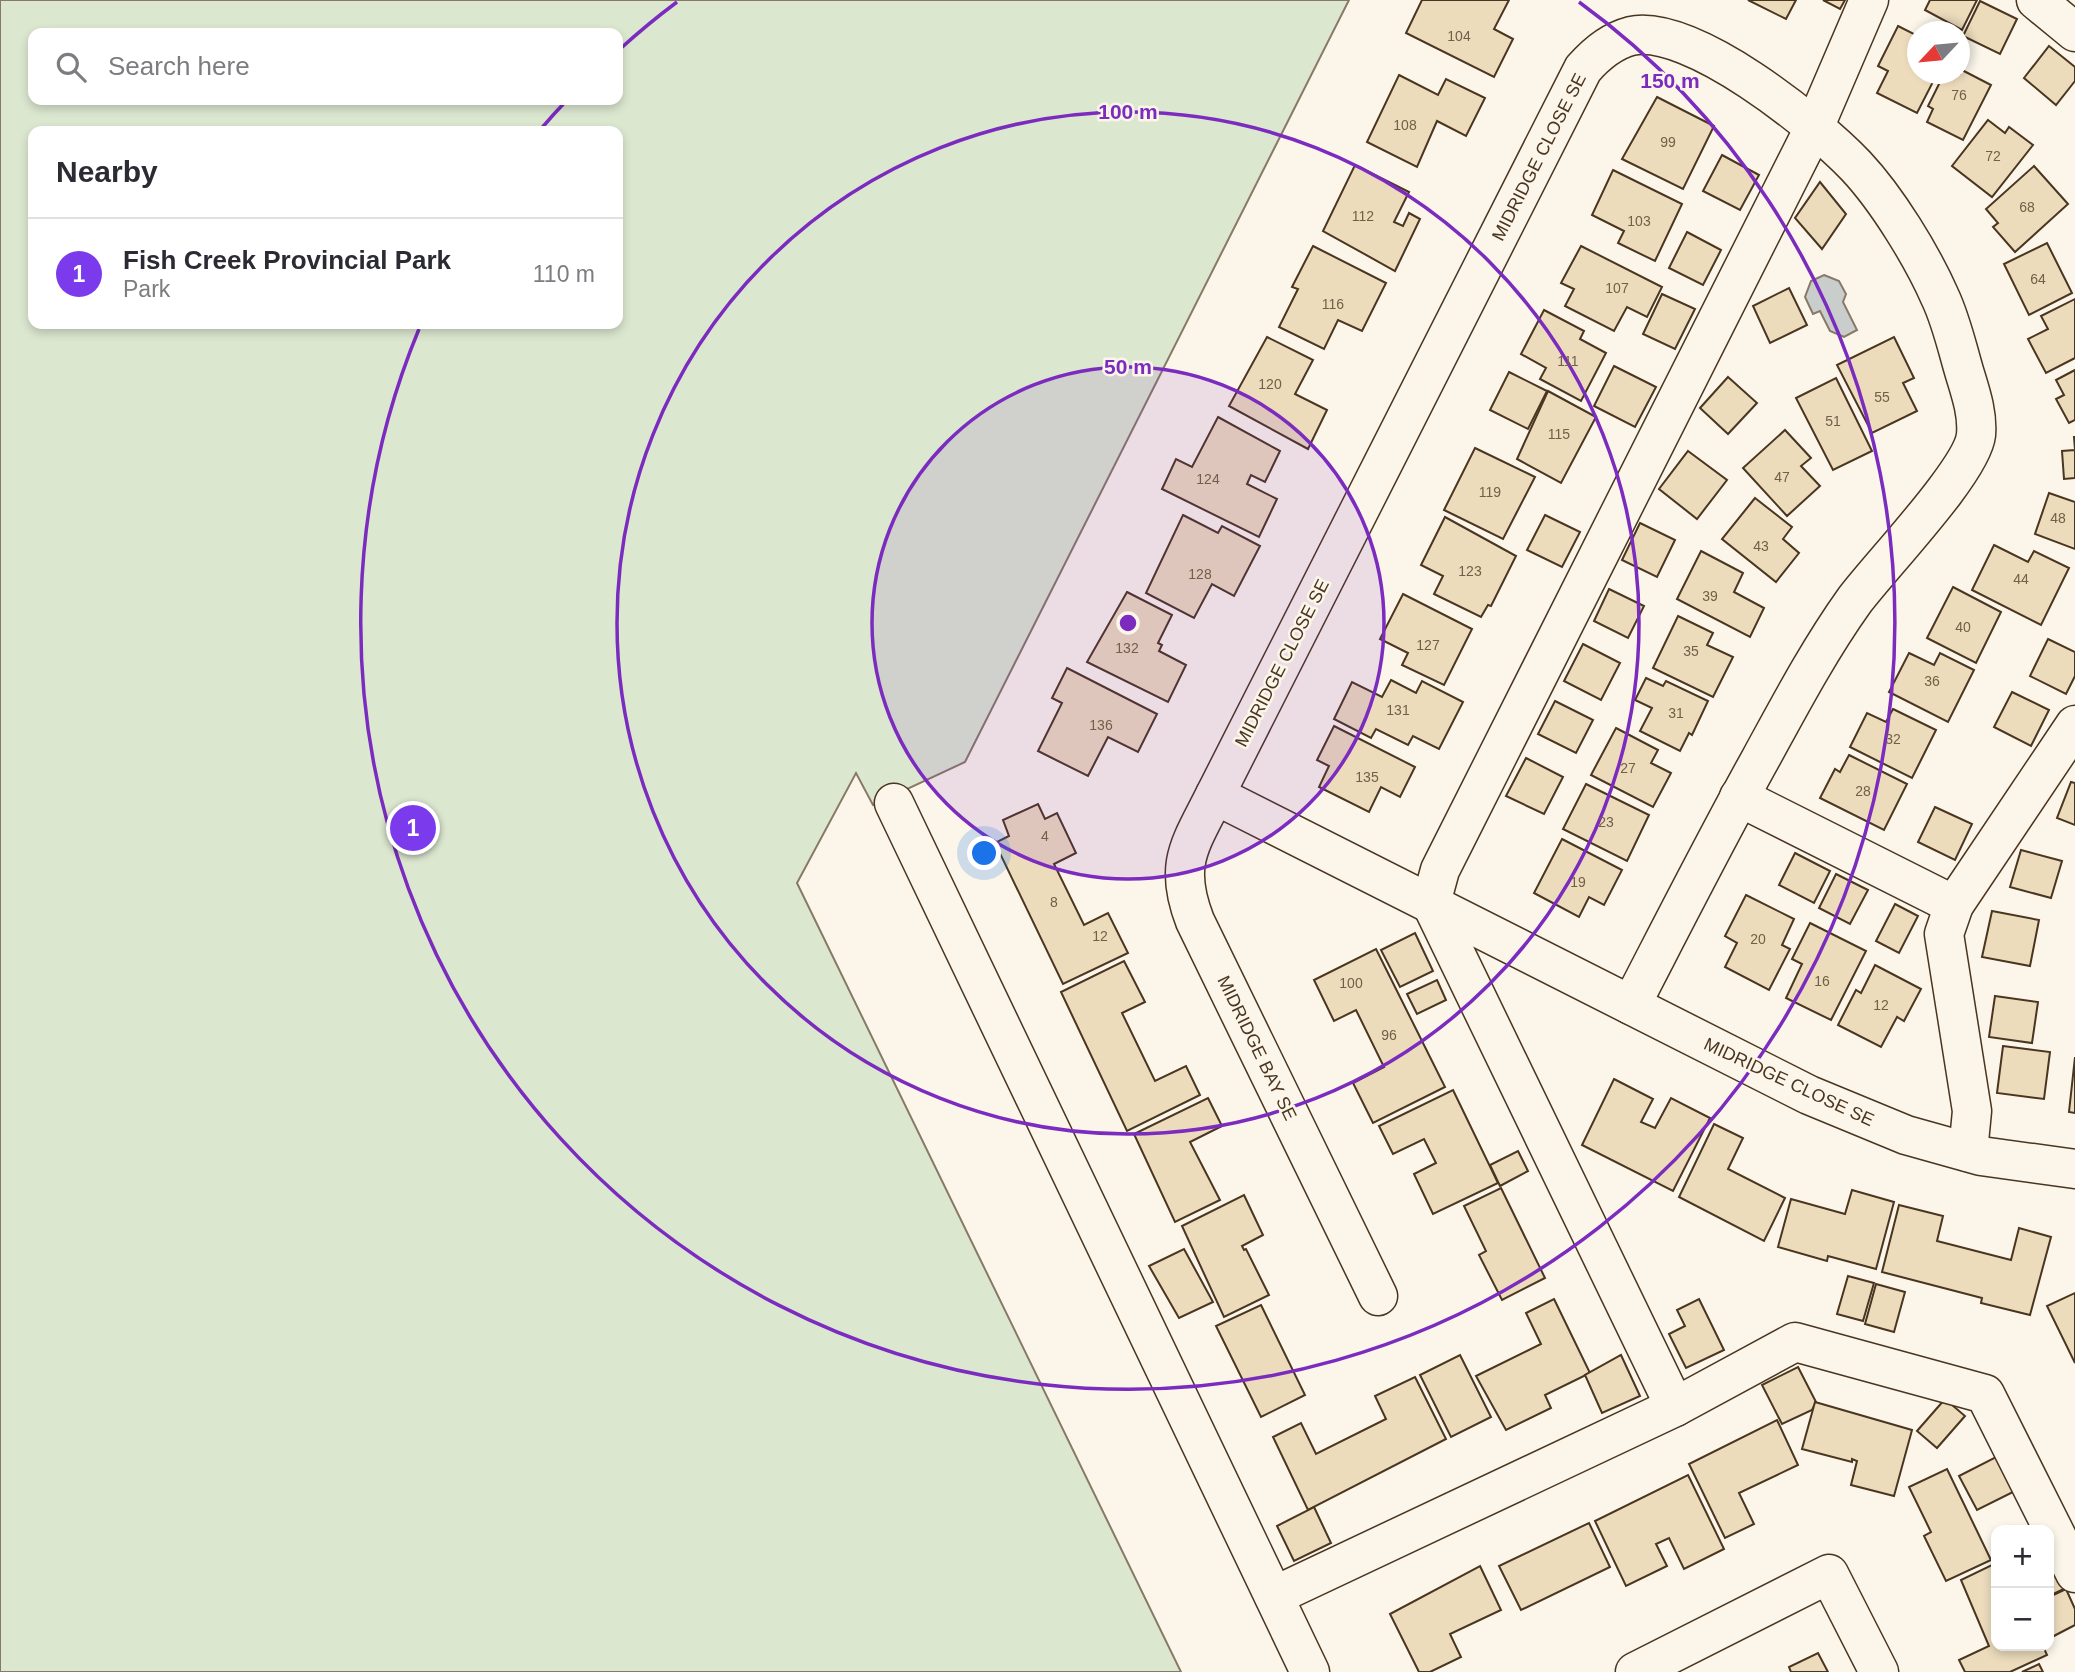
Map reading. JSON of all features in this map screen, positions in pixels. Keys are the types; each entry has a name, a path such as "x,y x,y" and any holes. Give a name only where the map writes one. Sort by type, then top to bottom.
{"street":[{"path":"1675,1406 1432,903 1446,858 1814,128 1869,0"},
{"path":"2036,0 2075,33"},
{"name":"MIDRIDGE CLOSE SE","path":"1631,1005 1739,797 1809,671 1853,602 1957,475 1972,450 1976,434 1973,399 1940,297 1900,228 1857,167 1814,128 1727,66 1691,46 1663,36 1630,37 1596,54 1583,69 1215,795 1809,1095 1906,1135 1968,1152 2075,1169"},
{"path":"1968,1152 1972,1111 1944,934 1954,905 2075,725"},
{"name":"MIDRIDGE BAY SE","path":"1215,795 1186,860 1183,882 1186,899 1378,1296"},
{"path":"1739,797 1954,905"},
{"path":"894,803 1310,1672"},
{"path":"1274,1596 1675,1406 1794,1342 1985,1394 2075,1573"},
{"path":"1636,1672 1829,1574 1879,1672"}],"green space":[{"path":"0,0 1349,0 965,762 873,805 856,773 797,883 1181,1672 0,1672"}],"shaded area":[{"path":"1824,275 1839,281 1846,294 1843,302 1857,330 1844,337 1830,331 1820,311 1813,314 1805,297 1811,281"}],"building":[{"path":"1422,0 1509,0 1494,29 1513,39 1494,77 1406,33"},
{"path":"1748,0 1796,0 1786,19"},
{"path":"1823,0 1845,0 1840,9"},
{"path":"1930,0 1977,0 1966,21 1945,21 1925,10"},
{"path":"1980,1 2017,19 2000,54 1970,39 1970,22"},
{"path":"1898,26 1907,30 1907,84 1932,84 1917,113 1877,93 1888,71 1878,66"},
{"path":"2049,46 2075,67 2075,81 2056,105 2024,78"},
{"path":"1970,74 1991,85 1963,140 1927,122 1933,109 1928,106 1939,84 1970,84"},
{"path":"1399,75 1438,95 1446,79 1485,98 1466,136 1437,121 1417,167 1367,142"},
{"path":"1657,97 1714,126 1683,189 1622,159"},
{"path":"1988,120 2005,133 2009,127 2033,145 1992,197 1952,166"},
{"path":"1722,155 1759,175 1740,210 1703,191"},
{"path":"1355,165 1409,192 1394,222 1403,226 1409,213 1420,219 1395,271 1323,231"},
{"path":"2034,166 2068,204 2015,252 1993,227 1998,223 1986,209"},
{"path":"1613,170 1682,204 1655,261 1618,243 1624,231 1592,215"},
{"path":"1820,182 1846,214 1822,249 1795,218"},
{"path":"1687,232 1721,250 1703,285 1669,268"},
{"path":"2047,243 2072,293 2029,315 2004,264"},
{"path":"1313,246 1386,283 1362,331 1338,320 1324,349 1279,327 1298,289 1292,287"},
{"path":"1581,246 1662,287 1647,317 1627,307 1614,331 1565,306 1574,289 1561,283"},
{"path":"1789,288 1807,325 1770,343 1753,306"},
{"path":"1662,294 1695,309 1675,349 1643,334"},
{"path":"2075,299 2075,358 2046,373 2028,339 2048,329 2041,316"},
{"path":"1544,310 1584,331 1580,339 1606,353 1581,401 1540,379 1546,368 1521,354"},
{"path":"1267,337 1313,360 1295,394 1327,410 1308,449 1229,406"},
{"path":"1894,337 1914,378 1903,383 1917,411 1872,433 1837,365"},
{"path":"1614,366 1656,387 1635,427 1594,406"},
{"path":"2075,370 2075,420 2069,423 2056,399 2064,395 2056,380"},
{"path":"1509,372 1547,391 1528,429 1490,410"},
{"path":"1728,377 1757,403 1728,434 1700,408"},
{"path":"1836,378 1872,451 1833,470 1796,398"},
{"path":"1548,391 1596,417 1561,483 1517,459"},
{"path":"1218,417 1280,451 1265,482 1251,475 1247,484 1277,499 1259,537 1162,489 1176,459 1192,467"},
{"path":"1785,430 1811,458 1801,466 1820,486 1787,516 1743,468"},
{"path":"1475,448 1535,477 1503,539 1444,510"},
{"path":"2075,450 2075,478 2064,479 2062,451"},
{"path":"1688,451 1727,480 1697,519 1659,489"},
{"path":"2049,493 2075,502 2075,549 2035,534"},
{"path":"1755,498 1792,527 1783,539 1799,553 1776,582 1722,539"},
{"path":"1183,515 1218,533 1222,526 1260,546 1234,596 1212,584 1194,618 1146,593"},
{"path":"1545,515 1580,532 1562,567 1527,550"},
{"path":"1445,517 1516,556 1491,606 1488,605 1481,617 1434,594 1443,576 1421,565"},
{"path":"1640,523 1675,540 1657,577 1622,560"},
{"path":"1994,545 2028,562 2034,551 2069,568 2041,625 1972,590"},
{"path":"1701,551 1743,573 1734,592 1764,608 1750,637 1677,599"},
{"path":"1953,587 2001,612 1976,663 1927,638"},
{"path":"1609,589 1644,606 1628,638 1594,621"},
{"path":"1127,592 1172,615 1158,643 1162,645 1159,651 1186,665 1168,702 1087,662"},
{"path":"1403,594 1472,629 1444,685 1402,665 1408,653 1380,639"},
{"path":"1678,616 1713,633 1707,645 1733,657 1713,697 1653,668"},
{"path":"2048,639 2075,652 2075,676 2066,694 2030,676"},
{"path":"1583,644 1620,663 1601,700 1564,681"},
{"path":"1909,653 1934,665 1940,653 1974,670 1948,722 1889,692"},
{"path":"1067,668 1157,714 1138,752 1108,737 1088,776 1038,751 1062,703 1052,698"},
{"path":"1646,678 1663,686 1666,681 1708,701 1692,735 1689,733 1680,751 1640,731 1652,708 1635,700"},
{"path":"1391,680 1416,693 1422,681 1463,702 1439,749 1413,736 1408,745 1376,729 1371,738 1334,719 1352,682 1382,697"},
{"path":"2012,692 2049,710 2031,746 1994,727"},
{"path":"1555,701 1593,720 1576,753 1538,734"},
{"path":"1893,709 1936,730 1912,778 1850,747 1867,713 1886,722"},
{"path":"1334,726 1415,767 1400,797 1381,787 1369,812 1319,787 1329,766 1317,760"},
{"path":"1616,728 1658,750 1651,763 1671,773 1653,807 1591,775"},
{"path":"1849,755 1907,784 1884,830 1820,798 1835,769 1840,772"},
{"path":"1526,758 1563,777 1544,814 1506,796"},
{"path":"2071,782 2075,783 2075,825 2057,818"},
{"path":"1586,784 1649,815 1627,861 1563,829"},
{"path":"1038,804 1045,819 1057,813 1076,853 1054,864 1084,925 1108,913 1128,953 1063,984 995,843 1009,836 1003,820"},
{"path":"1935,807 1972,824 1955,860 1918,842"},
{"path":"1562,839 1622,870 1604,905 1589,897 1579,917 1534,893"},
{"path":"2021,850 2062,861 2051,898 2010,887"},
{"path":"1795,853 1830,871 1814,903 1779,885"},
{"path":"1836,874 1868,890 1850,924 1819,908"},
{"path":"1746,895 1794,919 1782,945 1790,949 1769,990 1725,967 1737,943 1725,936"},
{"path":"1895,904 1918,916 1899,953 1876,941"},
{"path":"1992,911 2039,920 2030,966 1982,957"},
{"path":"1810,923 1866,951 1831,1020 1786,998 1802,964 1792,959"},
{"path":"1415,933 1433,971 1400,987 1381,950"},
{"path":"1376,949 1445,1087 1373,1123 1353,1083 1384,1067 1356,1010 1334,1021 1314,980"},
{"path":"1124,961 1145,1002 1122,1013 1155,1081 1186,1066 1200,1095 1127,1131 1061,992"},
{"path":"1875,965 1921,989 1904,1021 1897,1017 1881,1047 1838,1025 1856,990 1861,993"},
{"path":"1437,980 1446,1000 1417,1014 1407,994"},
{"path":"1995,996 2038,1002 2032,1043 1989,1037"},
{"path":"2003,1046 2050,1052 2044,1099 1997,1093"},
{"path":"2075,1057 2075,1113 2069,1112"},
{"path":"1614,1079 1653,1099 1641,1122 1655,1128 1671,1098 1710,1118 1673,1191 1582,1145"},
{"path":"1453,1090 1498,1183 1433,1214 1414,1174 1436,1163 1424,1139 1393,1154 1379,1126"},
{"path":"1208,1098 1222,1126 1190,1142 1220,1200 1175,1222 1134,1134"},
{"path":"1714,1124 1743,1138 1728,1169 1785,1198 1764,1241 1679,1197"},
{"path":"1518,1151 1528,1171 1500,1186 1490,1165"},
{"path":"1501,1188 1545,1278 1502,1300 1479,1255 1486,1251 1464,1206"},
{"path":"1852,1190 1894,1202 1876,1269 1828,1256 1827,1261 1778,1247 1791,1199 1845,1214"},
{"path":"1244,1195 1263,1235 1242,1246 1269,1295 1224,1317 1182,1226"},
{"path":"1899,1205 1943,1216 1937,1241 2011,1260 2019,1228 2051,1237 2030,1315 1981,1303 1982,1298 1882,1272"},
{"path":"1184,1249 1213,1302 1179,1318 1149,1266"},
{"path":"1848,1276 1874,1283 1863,1321 1837,1314"},
{"path":"1876,1284 1905,1292 1894,1332 1865,1324"},
{"path":"2075,1293 2075,1363 2047,1306"},
{"path":"1554,1299 1590,1373 1545,1395 1551,1408 1506,1430 1476,1376 1541,1344 1526,1313"},
{"path":"1699,1299 1724,1350 1686,1368 1669,1334 1685,1326 1677,1310"},
{"path":"1261,1305 1305,1395 1261,1417 1216,1326"},
{"path":"1460,1355 1491,1417 1451,1437 1420,1375"},
{"path":"1621,1355 1640,1396 1602,1413 1585,1375"},
{"path":"1798,1367 1816,1402 1812,1410 1782,1424 1762,1385"},
{"path":"1415,1377 1446,1439 1308,1510 1273,1437 1301,1423 1316,1454 1386,1419 1375,1396"},
{"path":"1945,1399 1965,1416 1937,1448 1917,1431"},
{"path":"1815,1402 1912,1430 1894,1496 1851,1485 1857,1461 1802,1449"},
{"path":"1777,1420 1798,1465 1739,1493 1754,1524 1725,1538 1689,1464"},
{"path":"1998,1456 2015,1491 1977,1510 1959,1476"},
{"path":"1947,1469 1991,1560 1946,1581 1924,1536 1931,1532 1909,1487"},
{"path":"1688,1475 1724,1549 1684,1569 1669,1538 1656,1544 1667,1566 1626,1586 1595,1521"},
{"path":"1314,1507 1331,1543 1294,1561 1277,1526"},
{"path":"1589,1523 1610,1567 1521,1610 1499,1566"},
{"path":"2054,1564 2066,1588 2054,1594 2054,1588"},
{"path":"1991,1565 1991,1651 2045,1651 2047,1655 2010,1672 1965,1672 1959,1660 1989,1646 1961,1580"},
{"path":"1480,1566 1501,1610 1450,1634 1461,1657 1430,1672 1419,1672 1390,1614"},
{"path":"2066,1589 2075,1609 2075,1625 2054,1636 2054,1595"},
{"path":"1818,1653 1828,1672 1791,1672 1789,1667"},
{"path":"2039,1664 2043,1672 2022,1672"}],"place":[{"name":"Fish Creek Provincial Park","path":"413,828"}]}
